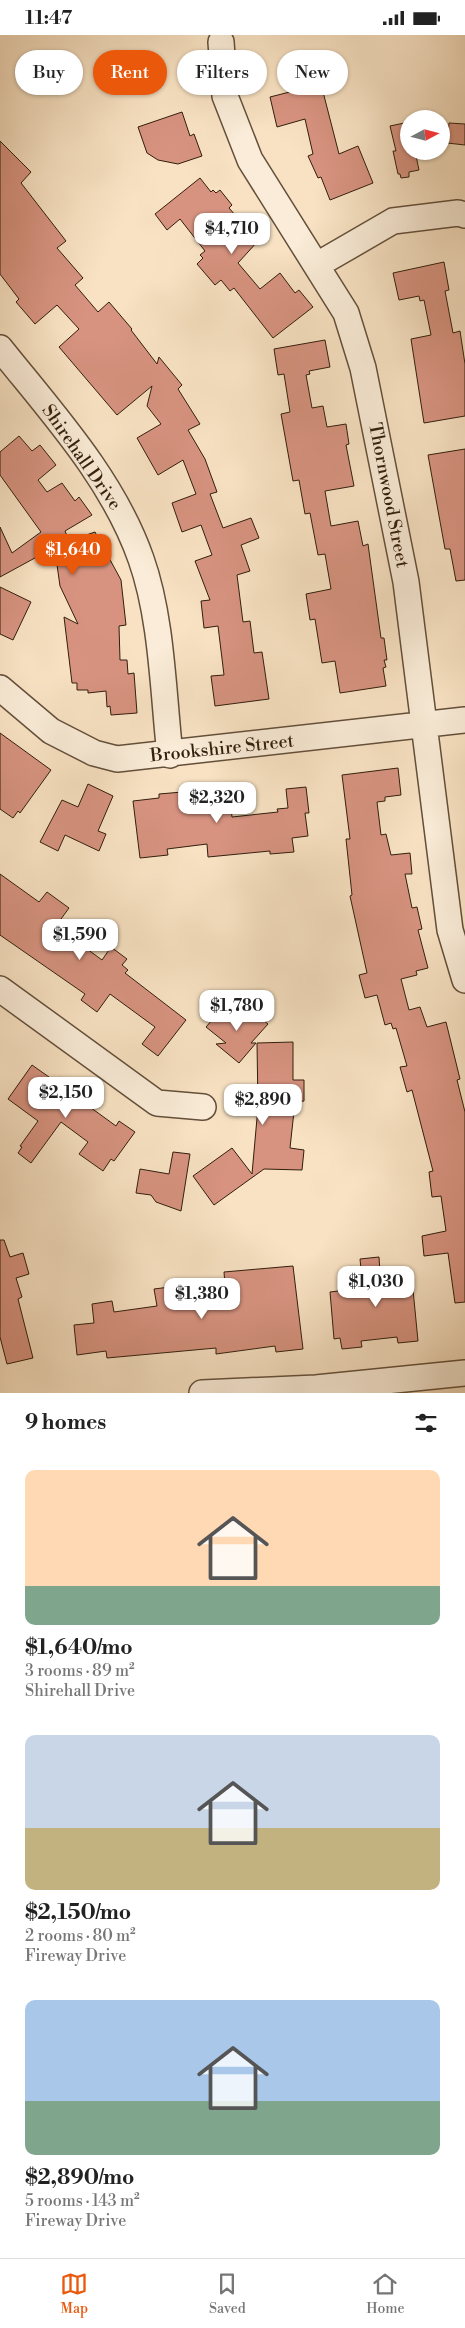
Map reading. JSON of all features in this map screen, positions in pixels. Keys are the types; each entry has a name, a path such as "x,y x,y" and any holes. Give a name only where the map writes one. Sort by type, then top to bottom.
{"street":[{"name":"Thornwood Street","path":"221,42 225,96 250,160 346,313 364,368 406,582 450,930 465,980"},
{"path":"317,265 393,221 458,213 465,215"},
{"name":"Shirehall Drive","path":"0,348 76,443 122,514 130,532 141,560 154,606 170,755"},
{"name":"Brookshire Street","path":"0,688 50,731 94,753 117,759 170,755 465,720"},
{"path":"0,989 157,1103 203,1107"},
{"path":"202,1393 316,1388 365,1388 465,1373"}],"building":[{"path":"278,95 324,95 339,154 358,146 373,183 330,200 321,177 318,178 308,156 313,154 305,119 277,127 270,97"},
{"path":"182,112 190,136 194,134 202,156 178,164 158,160 147,153 138,127"},
{"path":"450,123 465,124 465,145 450,143"},
{"path":"400,124 400,160 417,160 419,170 409,172 409,177 401,178 400,174 398,174 393,151 396,151 390,126"},
{"path":"0,141 31,172 21,183 66,241 57,248 83,278 75,285 98,312 109,302 132,329 157,364 159,357 182,385 178,389 200,424 188,430 205,459 217,492 210,494 223,528 251,518 259,538 241,545 250,571 237,575 243,622 250,621 254,653 262,652 269,699 215,706 211,676 224,675 218,626 204,628 201,601 210,600 195,561 212,555 201,525 182,532 172,503 196,494 183,460 158,475 137,438 161,424 147,406 152,386 117,415 59,347 79,329 57,305 35,324 16,302 19,299 0,274"},
{"path":"200,178 211,192 213,190 216,193 220,190 232,205 229,208 258,241 238,263 260,289 280,273 295,293 299,290 313,307 273,338 234,288 230,291 221,280 215,285 197,264 203,258 200,255 205,251 180,219 167,230 155,214"},
{"path":"444,262 449,290 445,291 453,333 460,331 465,364 465,416 424,423 411,339 431,335 424,300 420,301 419,296 399,300 393,273"},
{"path":"325,340 330,367 309,371 310,374 306,375 312,408 323,406 327,427 346,424 349,444 346,445 354,486 325,491 331,526 358,521 363,546 368,544 381,638 384,638 387,660 384,660 386,667 383,668 386,686 340,693 335,661 322,663 315,619 310,620 306,594 331,589 325,554 318,555 310,513 305,514 299,480 293,481 281,414 290,412 284,374 278,375 274,349"},
{"path":"19,436 32,451 40,445 56,465 38,480 47,492 62,483 75,501 79,497 92,515 65,531 69,541 95,532 121,580 126,625 119,626 120,660 127,660 128,674 134,673 137,713 111,715 110,706 107,707 106,691 88,693 88,690 77,690 77,683 72,683 64,617 78,624 60,586 55,551 49,563 44,553 0,577 0,527 12,553 41,532 0,475 0,452"},
{"path":"465,449 465,580 456,581 450,549 445,549 428,455"},
{"path":"0,587 31,602 13,640 0,634"},
{"path":"0,733 51,770 20,813 18,811 13,818 0,809"},
{"path":"398,768 401,795 385,797 385,801 377,802 381,835 386,834 391,855 410,853 412,874 405,874 412,908 417,907 422,929 418,930 428,968 416,971 417,975 401,979 409,1010 420,1007 427,1027 446,1022 460,1079 457,1080 465,1112 465,1302 455,1303 448,1253 424,1256 422,1236 446,1231 441,1196 432,1197 429,1172 433,1171 412,1090 407,1092 400,1067 407,1066 396,1028 393,1029 391,1023 385,1025 377,995 365,998 359,975 367,973 350,896 352,895 346,839 350,839 342,775"},
{"path":"88,784 113,796 98,831 106,834 99,851 65,835 58,851 40,842 62,800 78,807"},
{"path":"306,787 309,813 305,813 308,836 292,838 294,852 270,854 270,851 208,857 207,844 167,849 168,855 140,858 133,801 159,798 159,794 229,788 232,817 278,812 277,809 288,808 286,789"},
{"path":"0,874 39,902 47,892 69,908 61,919 69,925 64,932 102,960 111,947 127,959 122,965 128,970 125,973 186,1020 158,1056 142,1044 155,1027 110,994 97,1012 81,1000 85,994 0,935"},
{"path":"225,1005 242,1019 250,1009 268,1024 251,1043 256,1043 239,1063 216,1044 226,1043 206,1027"},
{"path":"293,1042 293,1080 304,1080 304,1101 295,1102 290,1148 304,1150 302,1170 264,1169 214,1205 193,1176 232,1148 252,1174 258,1107 257,1043"},
{"path":"32,1065 56,1082 59,1077 75,1089 72,1094 116,1126 119,1121 135,1132 114,1161 111,1159 103,1171 79,1154 88,1142 61,1122 31,1163 18,1153 22,1147 20,1146 38,1121 8,1099"},
{"path":"173,1152 190,1154 181,1211 156,1202 151,1195 136,1193 140,1169 169,1174"},
{"path":"0,1240 4,1240 10,1257 23,1253 29,1274 16,1278 22,1297 18,1299 33,1358 7,1364 0,1337"},
{"path":"379,1257 380,1273 411,1269 418,1341 398,1343 397,1337 361,1341 362,1347 342,1349 340,1338 334,1339 330,1292 363,1288 360,1259"},
{"path":"293,1266 303,1349 276,1352 275,1346 216,1354 216,1348 107,1358 106,1351 77,1355 74,1325 94,1323 92,1304 112,1301 114,1312 157,1306 154,1289 178,1286 180,1303 226,1298 224,1272"}]}
